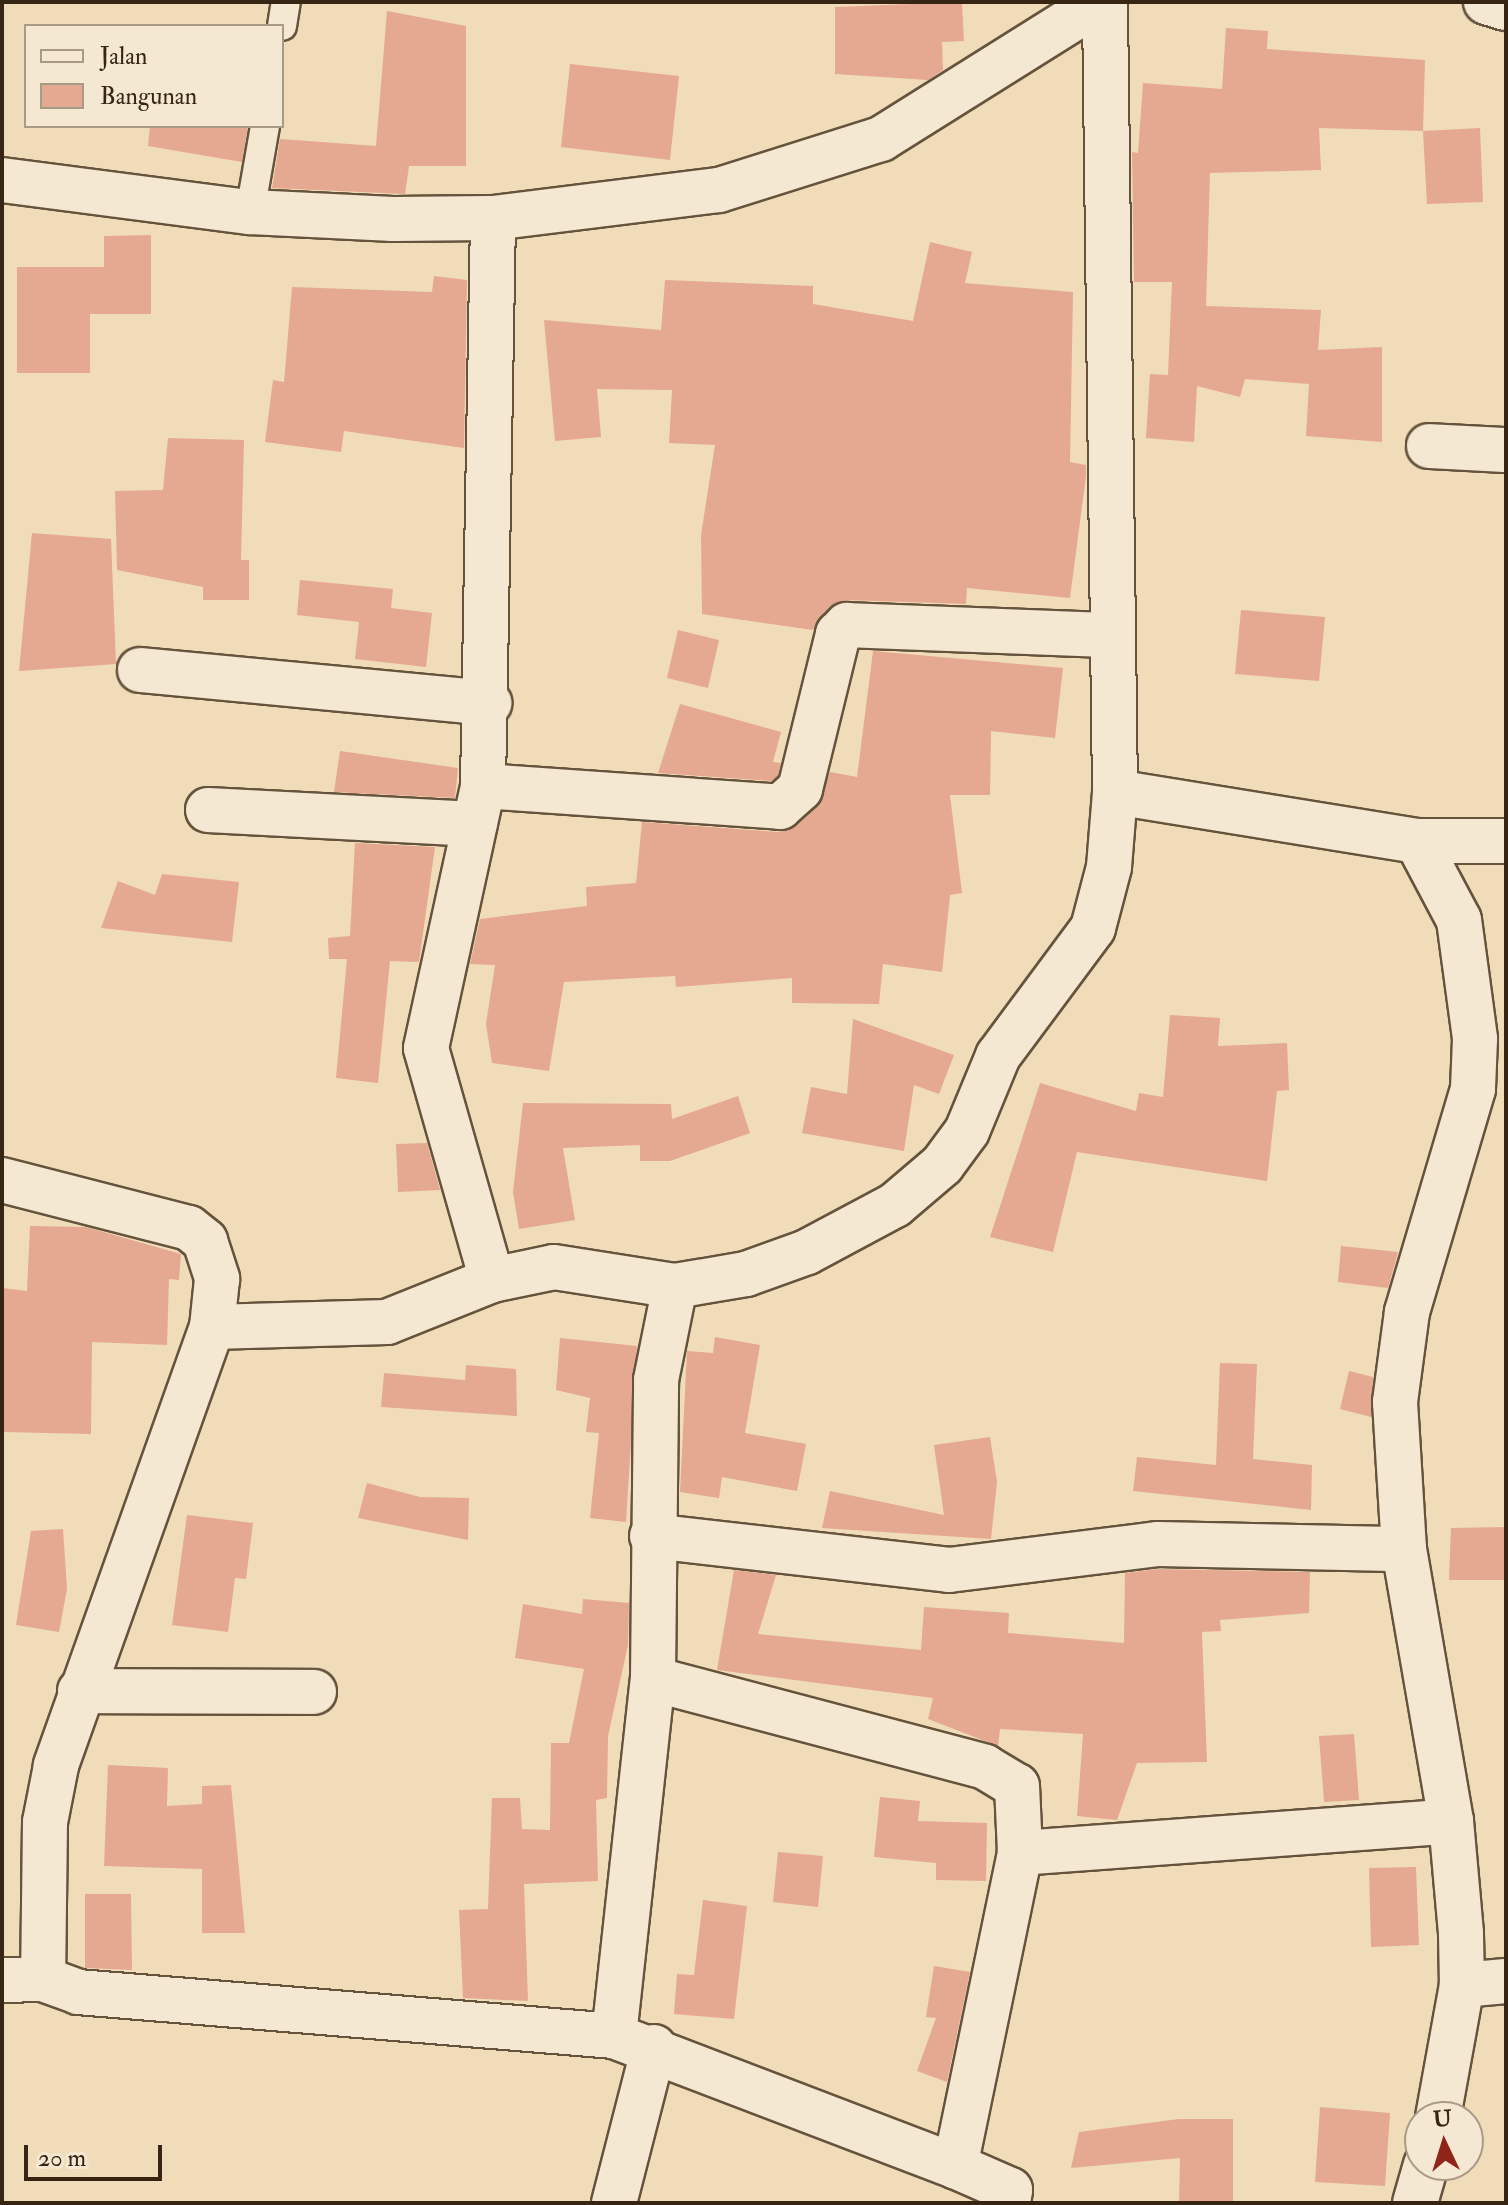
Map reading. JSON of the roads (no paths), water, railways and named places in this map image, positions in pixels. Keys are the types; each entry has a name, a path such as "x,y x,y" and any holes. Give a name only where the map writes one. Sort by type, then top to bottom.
{"street":[{"path":"2,180 250,212 493,218 719,190 811,166 917,119 1102,2"},
{"path":"212,1327 387,1322 492,1280 554,1267 675,1286 807,1252 895,1205 942,1165 1026,1011 1093,928 1109,867 1115,792 1110,635 1102,2"},
{"path":"1486,2 1506,8"},
{"path":"492,1280 426,1048 479,805 489,703 493,218"},
{"path":"1429,446 1506,450"},
{"path":"208,810 479,805 780,807 800,789 838,634 847,625 1110,635"},
{"path":"140,670 489,703"},
{"path":"1115,792 1417,841 1506,841"},
{"path":"1417,841 1459,920 1490,1054 1420,1261 1400,1356 1395,1402 1404,1549 1451,1821 1462,1985 1441,2101"},
{"path":"2,1180 189,1228 214,1260 212,1327 80,1691 45,1822 23,1980 78,1992 634,2042 955,2166 1019,2199"},
{"path":"614,2203 634,2042 653,1679 652,1536 656,1380 675,1286"},
{"path":"652,1536 949,1570 1158,1544 1404,1549"},
{"path":"653,1679 1011,1779 1021,1797 1020,1853 955,2166"},
{"path":"80,1691 314,1692"},
{"path":"1020,1853 1451,1821"},
{"path":"1462,1985 1506,1981"},
{"path":"1415,2203 1421,2181"}],"lane":[{"path":"282,24 286,2"},
{"path":"250,212 265,128"}]}
